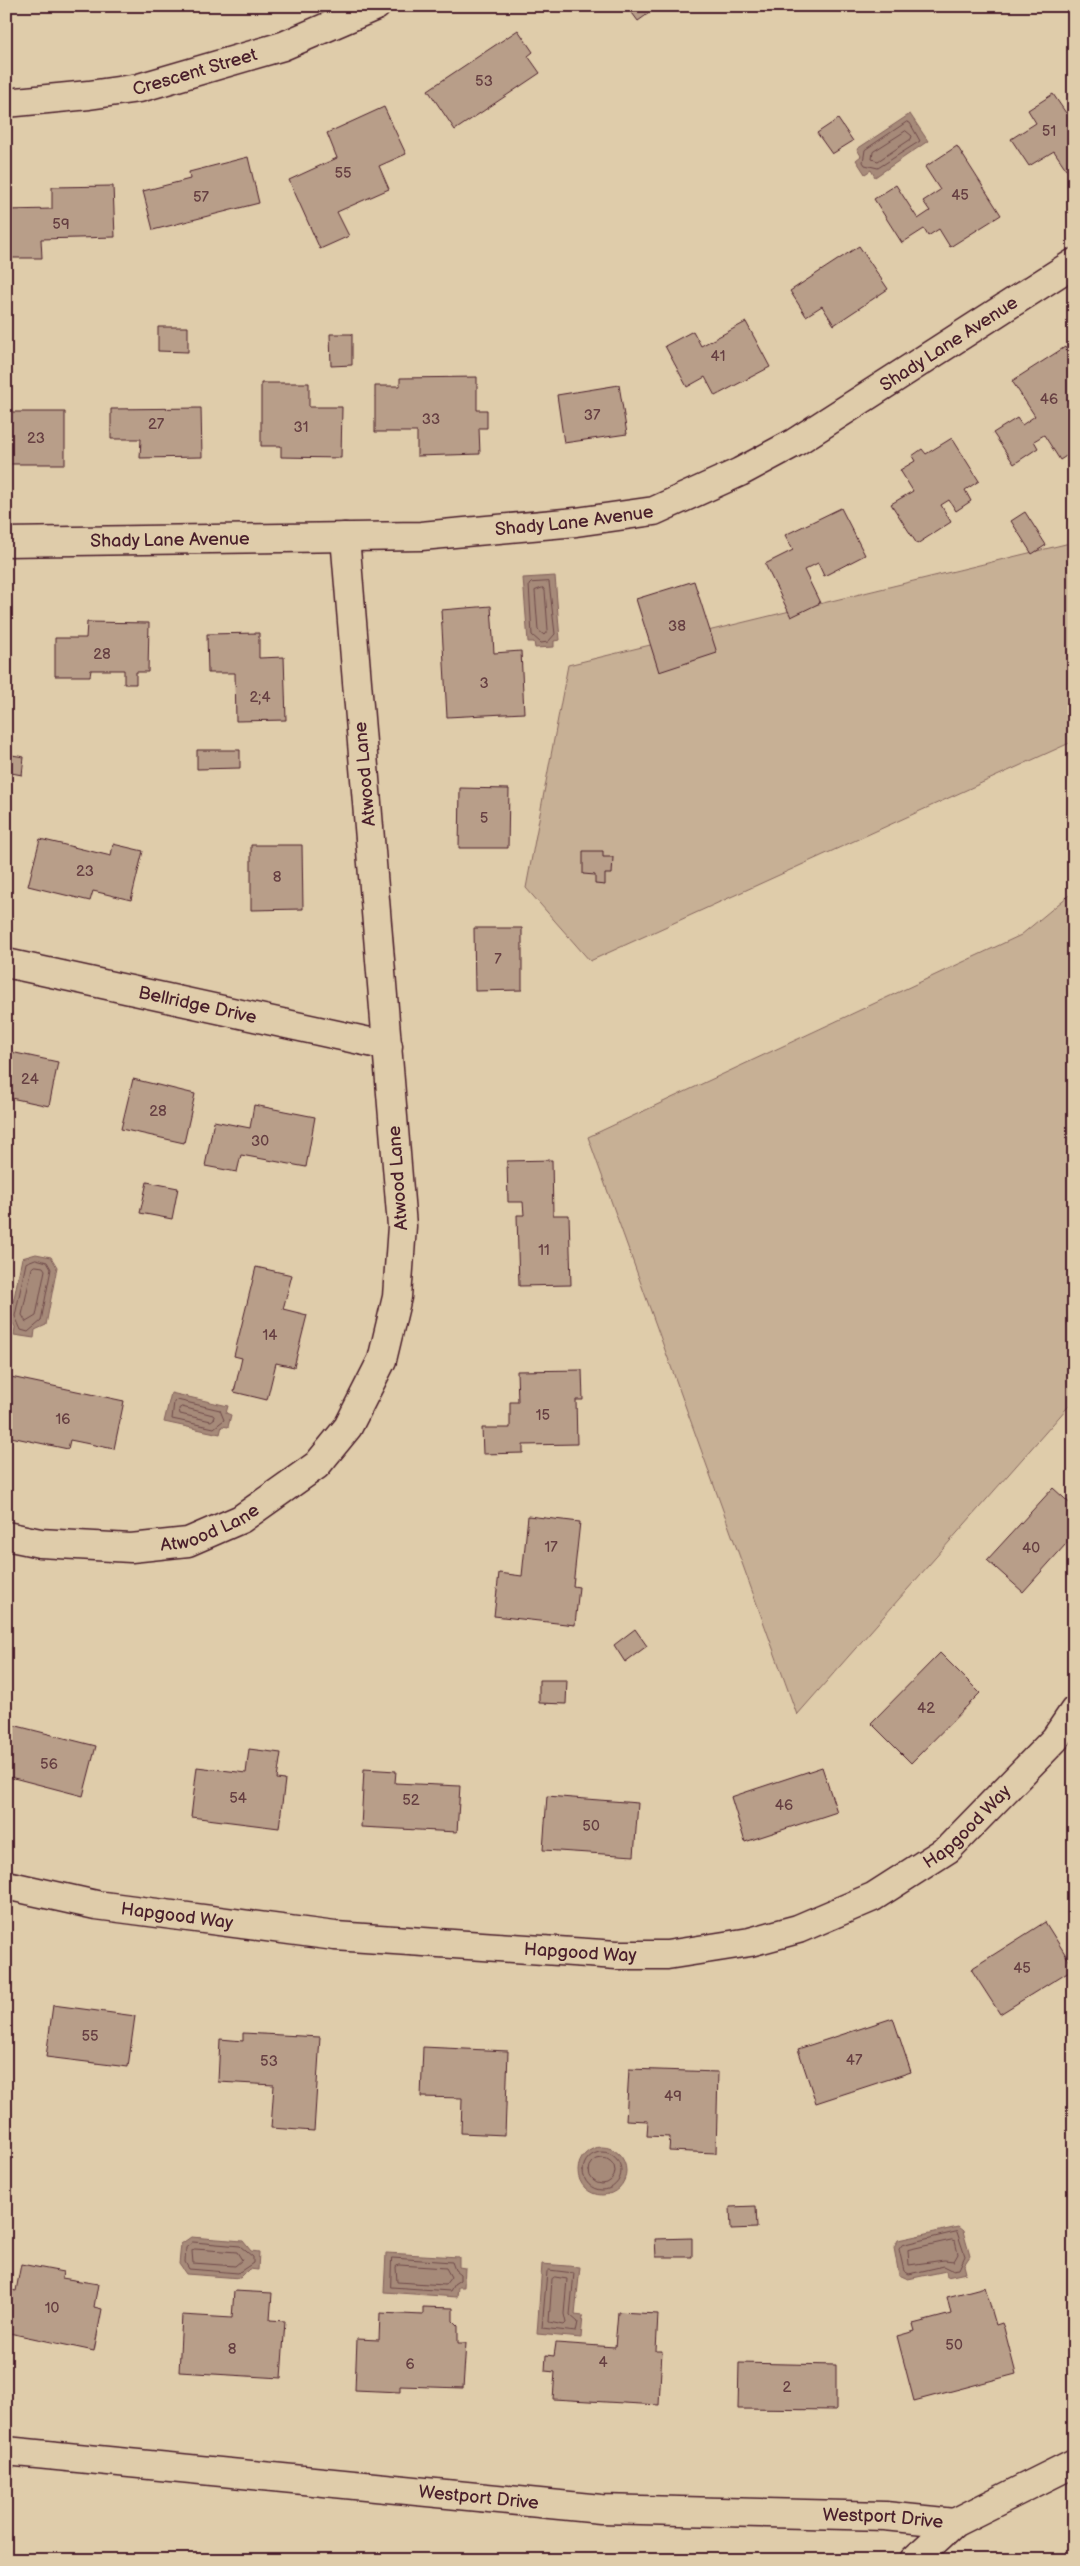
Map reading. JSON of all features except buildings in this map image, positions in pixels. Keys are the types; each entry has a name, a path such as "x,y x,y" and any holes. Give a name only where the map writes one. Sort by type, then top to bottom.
{"street":[{"name":"Crescent Street","path":"6,103 89,96 140,88 284,46 376,6"},
{"name":"Shady Lane Avenue","path":"6,542 421,536 576,522 654,511 740,472 794,443 1074,263"},
{"name":"Atwood Lane","path":"6,1536 40,1543 131,1548 188,1542 240,1519 317,1465 348,1427 382,1360 397,1298 402,1226 345,537"},
{"name":"Bellridge Drive","path":"6,963 388,1046"},
{"name":"Hapgood Way","path":"6,1885 96,1905 335,1936 617,1955 667,1956 750,1942 798,1929 873,1897 948,1849 1055,1739 1074,1711"},
{"name":"Westport Drive","path":"6,2451 601,2509 885,2516 954,2524"},
{"path":"914,2560 954,2524 1074,2463"}],"shaded area":[{"path":"1074,542 1074,741 590,961 526,888 568,665"},
{"path":"1074,891 1074,1400 797,1715 588,1137 1021,935"}],"water":[{"path":"910,114 928,141 875,177 871,170 865,174 856,160 861,156 857,149"},
{"path":"555,576 560,640 554,641 554,647 535,648 534,642 528,642 523,578"},
{"path":"36,1254 51,1257 57,1267 46,1325 35,1330 34,1338 14,1335 15,1327 10,1318 22,1258"},
{"path":"171,1393 228,1406 226,1413 231,1415 228,1427 222,1426 220,1434 164,1422"},
{"path":"597,2147 607,2147 619,2154 626,2166 626,2176 619,2188 607,2195 597,2195 589,2191 582,2184 578,2176 578,2166 582,2158 589,2151"},
{"path":"958,2227 963,2231 970,2256 964,2265 966,2273 947,2277 946,2271 908,2279 899,2275 894,2248 898,2240"},
{"path":"191,2237 243,2241 251,2251 259,2252 258,2270 249,2269 240,2278 186,2274 179,2264 181,2244"},
{"path":"386,2253 459,2257 459,2267 465,2268 464,2287 458,2287 457,2297 384,2292"},
{"path":"542,2264 580,2267 575,2315 583,2316 581,2338 537,2334"}]}
